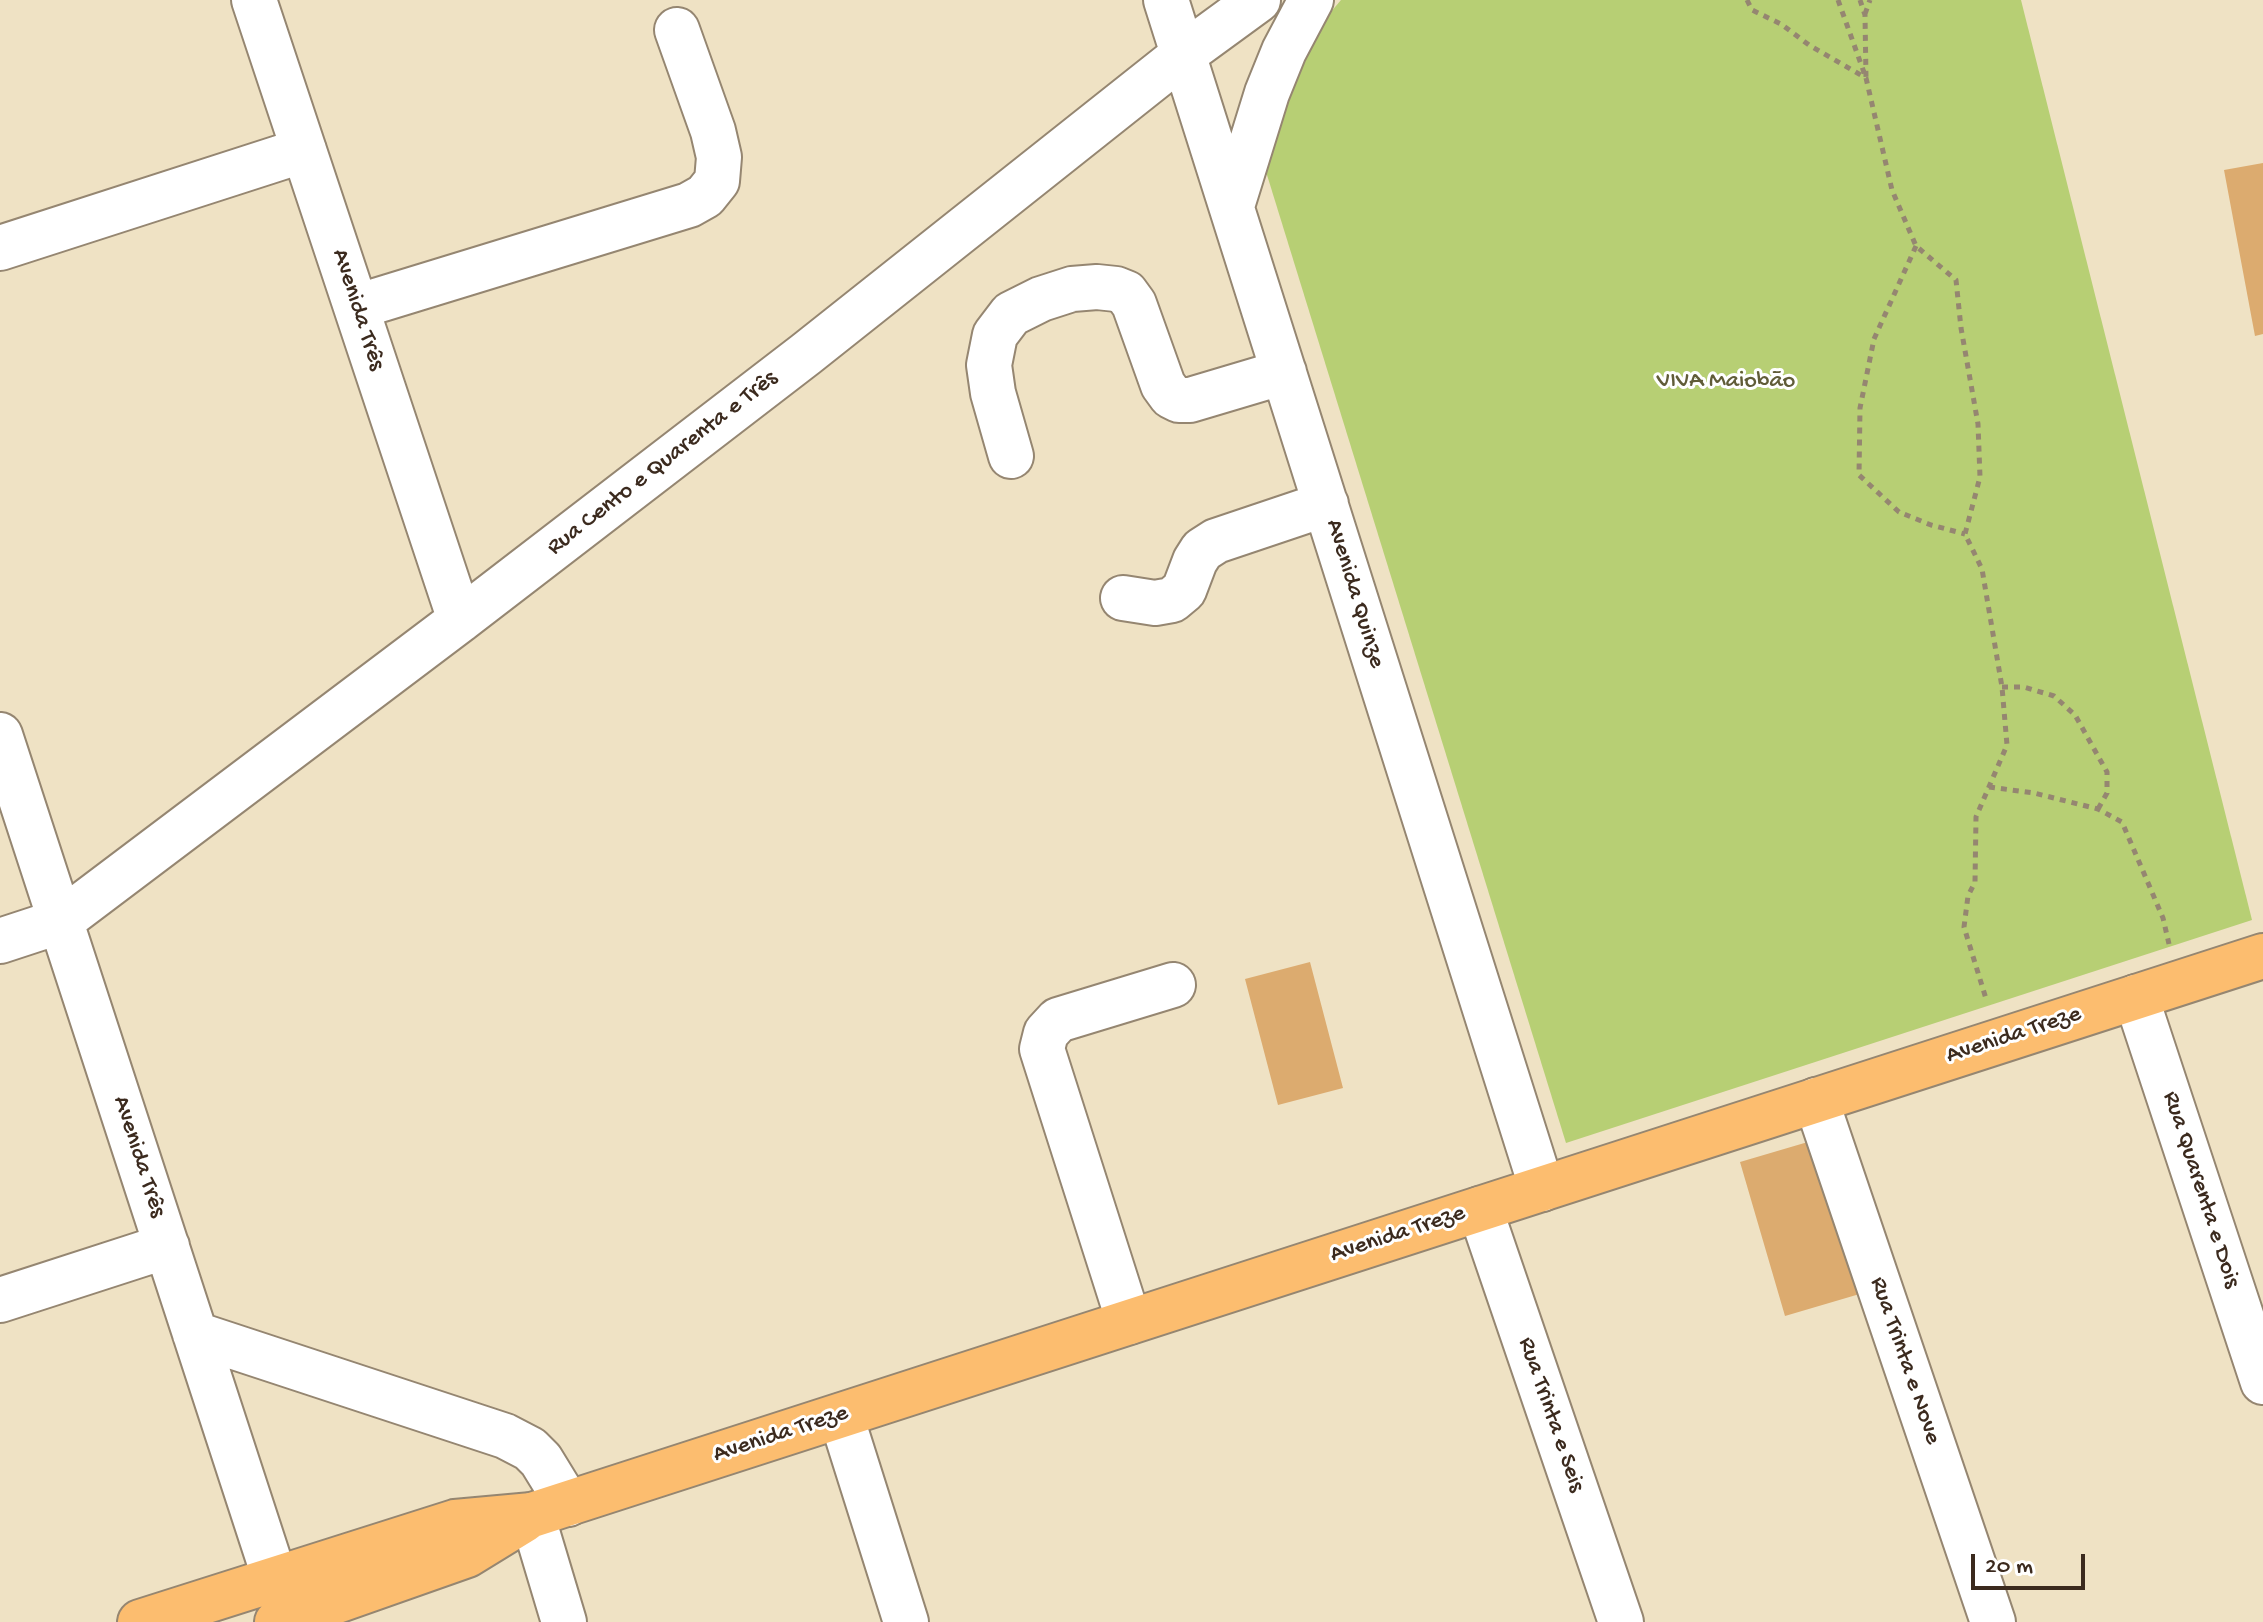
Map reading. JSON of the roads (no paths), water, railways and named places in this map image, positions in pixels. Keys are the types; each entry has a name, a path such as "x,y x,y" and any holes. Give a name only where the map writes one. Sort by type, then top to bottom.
{"main road":[{"name":"Avenida Treze","path":"140,1622 455,1522 550,1509 2263,956"},
{"name":"Avenida Treze","path":"277,1622 467,1555 550,1509"}],"street":[{"name":"Avenida Três","path":"254,0 460,620"},
{"name":"Avenida Quinze","path":"1166,0 1542,1189"},
{"name":"Rua Cento e Quarenta e Três","path":"0,941 61,921 806,354 1184,54 1258,0"},
{"path":"1232,206 1267,93 1284,51 1311,0"},
{"path":"356,307 689,205 705,196 717,181 719,157 713,131 677,30"},
{"path":"0,248 304,150"},
{"path":"1011,456 993,393 989,365 995,335 1011,314 1041,299 1072,289 1097,287 1126,293 1134,304 1163,385 1171,396 1179,400 1190,400 1284,372"},
{"path":"1123,598 1155,603 1172,600 1184,590 1202,550 1216,541 1326,504"},
{"name":"Avenida Três","path":"0,735 275,1579"},
{"path":"1129,1322 1042,1049 1046,1033 1058,1020 1173,985"},
{"name":"Rua Quarenta e Dois","path":"2136,997 2263,1382"},
{"name":"Rua Trinta e Nove","path":"1816,1100 1993,1622"},
{"name":"Rua Trinta e Seis","path":"1480,1209 1621,1622"},
{"path":"0,1300 167,1246"},
{"path":"195,1334 505,1436 530,1449 541,1460 564,1622"},
{"path":"841,1416 906,1622"}],"park label":[{"name":"VIVA Maiobão","path":"1726,382"}]}
